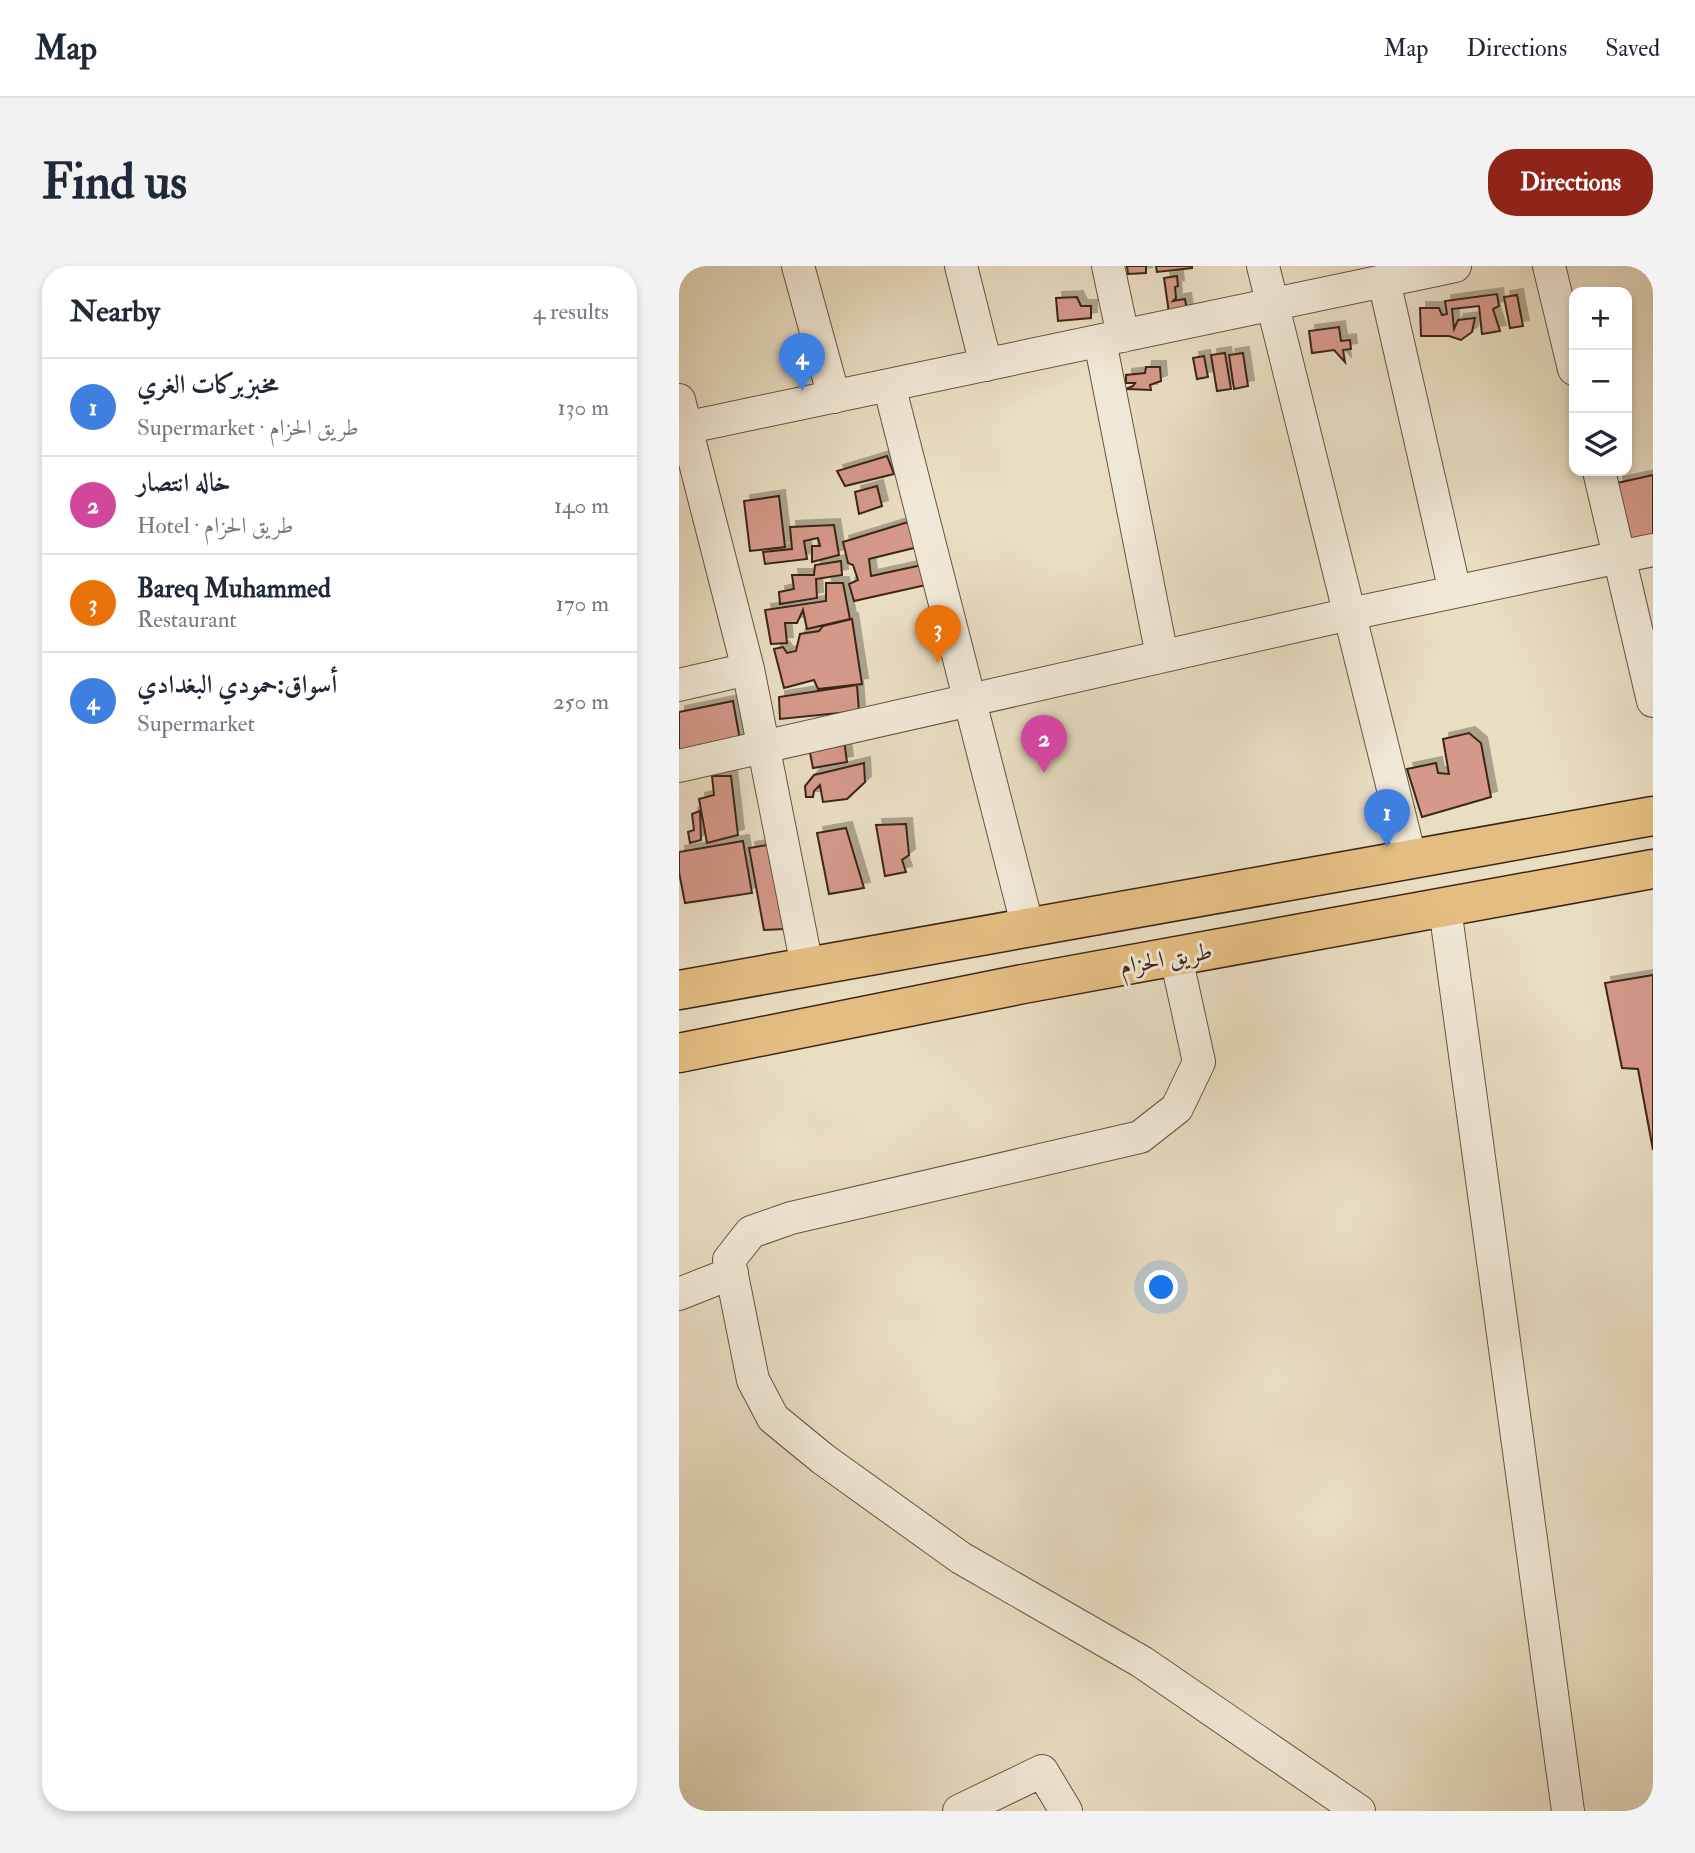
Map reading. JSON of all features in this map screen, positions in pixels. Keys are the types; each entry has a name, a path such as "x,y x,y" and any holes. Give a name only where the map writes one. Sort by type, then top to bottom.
{"main road":[{"path":"679,990 1411,862 1653,816"},
{"name":"طريق الحزام","path":"679,1053 1023,984 1653,869"},
{"path":"1199,898 1191,913 1191,930 1201,943 1217,950"},
{"path":"1023,929 1038,955 1035,972 1023,984"}],"street":[{"path":"798,266 834,397"},
{"path":"961,266 986,365"},
{"path":"1108,266 1112,338 1162,656"},
{"path":"1263,266 1411,862"},
{"path":"807,966 748,669 681,419 834,397 1384,281 1420,270 1455,266"},
{"path":"1549,266 1569,350"},
{"path":"1384,281 1455,592"},
{"path":"889,385 970,700 1023,929"},
{"path":"1600,476 1653,701"},
{"path":"679,766 1350,614 1653,551"},
{"path":"679,685 748,669"},
{"path":"1445,908 1568,1811"},
{"path":"1176,957 1199,1062 1177,1108 1140,1137 791,1219 751,1232 729,1260 753,1380 773,1418 823,1459 961,1558 1142,1662 1359,1811"},
{"path":"679,1294 732,1273"},
{"path":"959,1811 1042,1771 1066,1811"}],"building":[{"path":"1127,266 1146,266 1146,273 1128,274"},
{"path":"1156,266 1192,266 1192,268 1157,272"},
{"path":"1177,276 1178,286 1175,287 1176,298 1173,301 1185,299 1188,317 1170,320 1164,278"},
{"path":"1497,294 1499,306 1493,309 1500,331 1482,334 1479,306 1452,309 1454,329 1458,320 1475,318 1472,332 1461,340 1449,336 1421,336 1420,308 1439,308 1442,315 1447,314 1445,301"},
{"path":"1517,295 1523,326 1510,328 1504,297"},
{"path":"1077,297 1081,306 1091,306 1091,318 1058,321 1056,298"},
{"path":"1339,327 1341,341 1350,340 1351,349 1343,350 1345,362 1334,350 1312,353 1309,331"},
{"path":"1225,353 1231,389 1217,391 1211,355"},
{"path":"1243,353 1248,386 1234,389 1229,355"},
{"path":"1204,356 1208,377 1197,379 1193,358"},
{"path":"1146,367 1160,367 1161,381 1150,385 1151,390 1126,389 1135,383 1126,383 1126,375 1145,373"},
{"path":"887,456 894,474 845,486 837,471"},
{"path":"1653,475 1653,540 1628,543 1617,483"},
{"path":"877,486 882,506 859,514 855,492"},
{"path":"779,496 785,547 750,551 744,501"},
{"path":"908,522 918,547 869,559 871,576 922,565 926,585 854,601 849,584 858,580 853,565 848,563 843,542"},
{"path":"834,525 839,555 812,562 812,546 820,546 818,538 804,541 807,559 765,564 763,552 792,549 790,527"},
{"path":"841,561 842,575 816,579 817,598 780,604 779,592 794,589 792,575 814,575 815,565"},
{"path":"826,583 843,583 850,619 807,629 803,610 797,623 785,623 787,643 771,644 765,610 826,601"},
{"path":"852,619 862,684 818,689 814,680 784,688 774,649 783,647 787,653 796,651 800,634 819,631 823,626"},
{"path":"857,685 859,711 780,719 779,697"},
{"path":"733,701 740,740 679,750 679,712"},
{"path":"1469,733 1481,743 1491,797 1422,817 1407,769 1436,763 1438,773 1449,774 1443,739"},
{"path":"844,740 847,762 813,768 808,743"},
{"path":"864,763 865,782 847,799 823,802 820,785 814,791 813,797 806,797 805,786 814,775"},
{"path":"712,776 731,776 738,835 707,843 699,799 714,795"},
{"path":"700,811 701,840 690,843 688,832 694,830 692,814"},
{"path":"906,824 909,855 902,860 906,872 885,876 876,825"},
{"path":"846,828 864,888 829,894 817,833"},
{"path":"743,841 752,893 685,903 679,872 679,852"},
{"path":"774,844 785,929 764,930 749,848"},
{"path":"1653,975 1653,1150 1638,1069 1622,1068 1605,983"}],"place":[{"name":"أسواق:حمودي البغدادي","path":"802,391"},
{"name":"Bareq Muhammed","path":"938,663"},
{"name":"خاله انتصار","path":"1044,773"},
{"name":"مخبزبركات الغري","path":"1387,847"}]}
